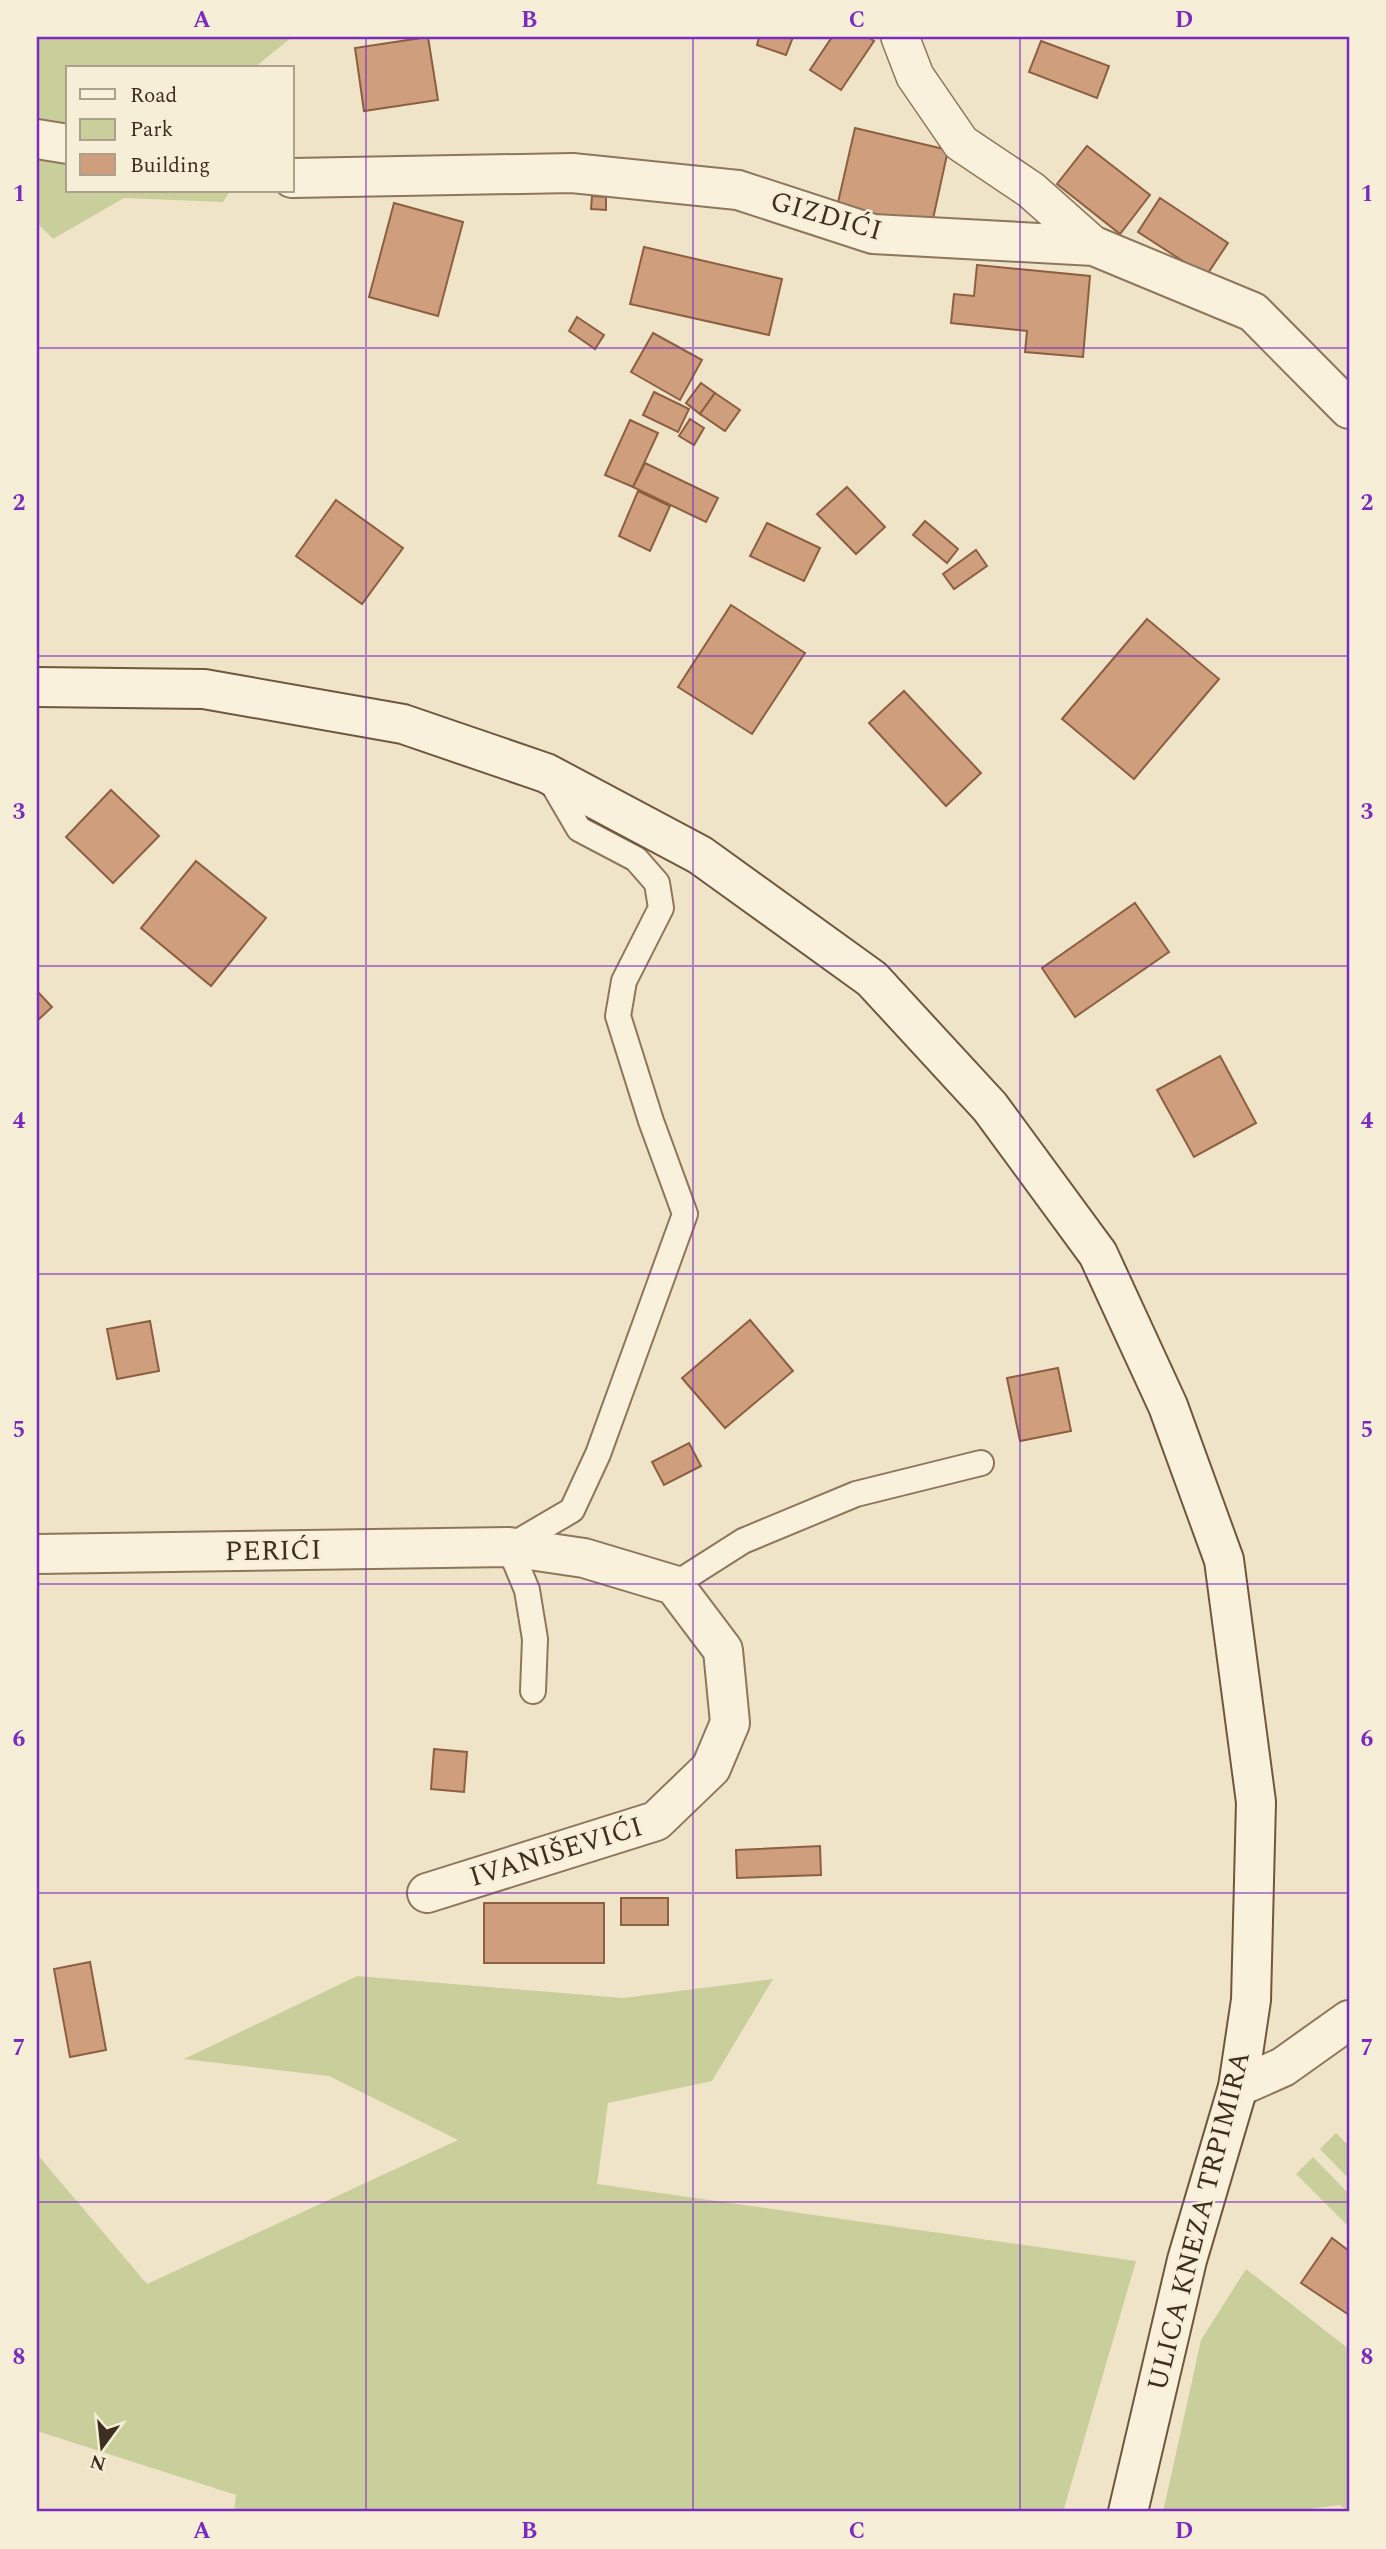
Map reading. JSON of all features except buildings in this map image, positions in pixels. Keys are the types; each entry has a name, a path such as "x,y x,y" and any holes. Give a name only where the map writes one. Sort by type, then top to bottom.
{"main road":[{"path":"37,139 66,144"},
{"name":"GIZDIĆI","path":"294,178 572,173 738,190 873,234 1094,246 1253,312 1349,409"},
{"path":"37,687 204,689 403,724 546,773"},
{"name":"ULICA KNEZA TRPIMIRA","path":"546,773 700,855 872,979 990,1107 1098,1254 1168,1406 1224,1560 1256,1802 1251,2000 1238,2087 1187,2260 1128,2512"},
{"path":"509,1547 584,1558 674,1584"},
{"name":"PERIĆI","path":"37,1554 509,1547"},
{"name":"IVANIŠEVIĆI","path":"427,1893 656,1821 711,1768 730,1723 723,1650 674,1584"},
{"path":"1238,2087 1283,2067 1349,2020"}],"street":[{"path":"900,37 915,76 961,143 1031,190 1094,246"}],"lane":[{"path":"533,1691 535,1639 527,1591 509,1547 572,1510 598,1454 685,1214 651,1121 618,1016 624,981 661,908 657,883 636,859 579,829 546,773"},
{"path":"674,1584 743,1541 856,1494 981,1463"}],"green space":[{"path":"37,37 292,37 256,66 66,66 66,192 229,192 223,202 124,198 53,239 37,223"},
{"path":"357,1976 623,1998 773,1979 712,2081 608,2103 597,2184 1136,2261 1063,2512 234,2512 236,2495 37,2431 37,2154 147,2284 458,2140 329,2076 184,2059"},
{"path":"1336,2133 1349,2146 1349,2179 1320,2149"},
{"path":"1313,2157 1349,2194 1349,2227 1296,2174"},
{"path":"1246,2269 1349,2349 1349,2512 1340,2505 1287,2512 1163,2512 1201,2340"}]}
